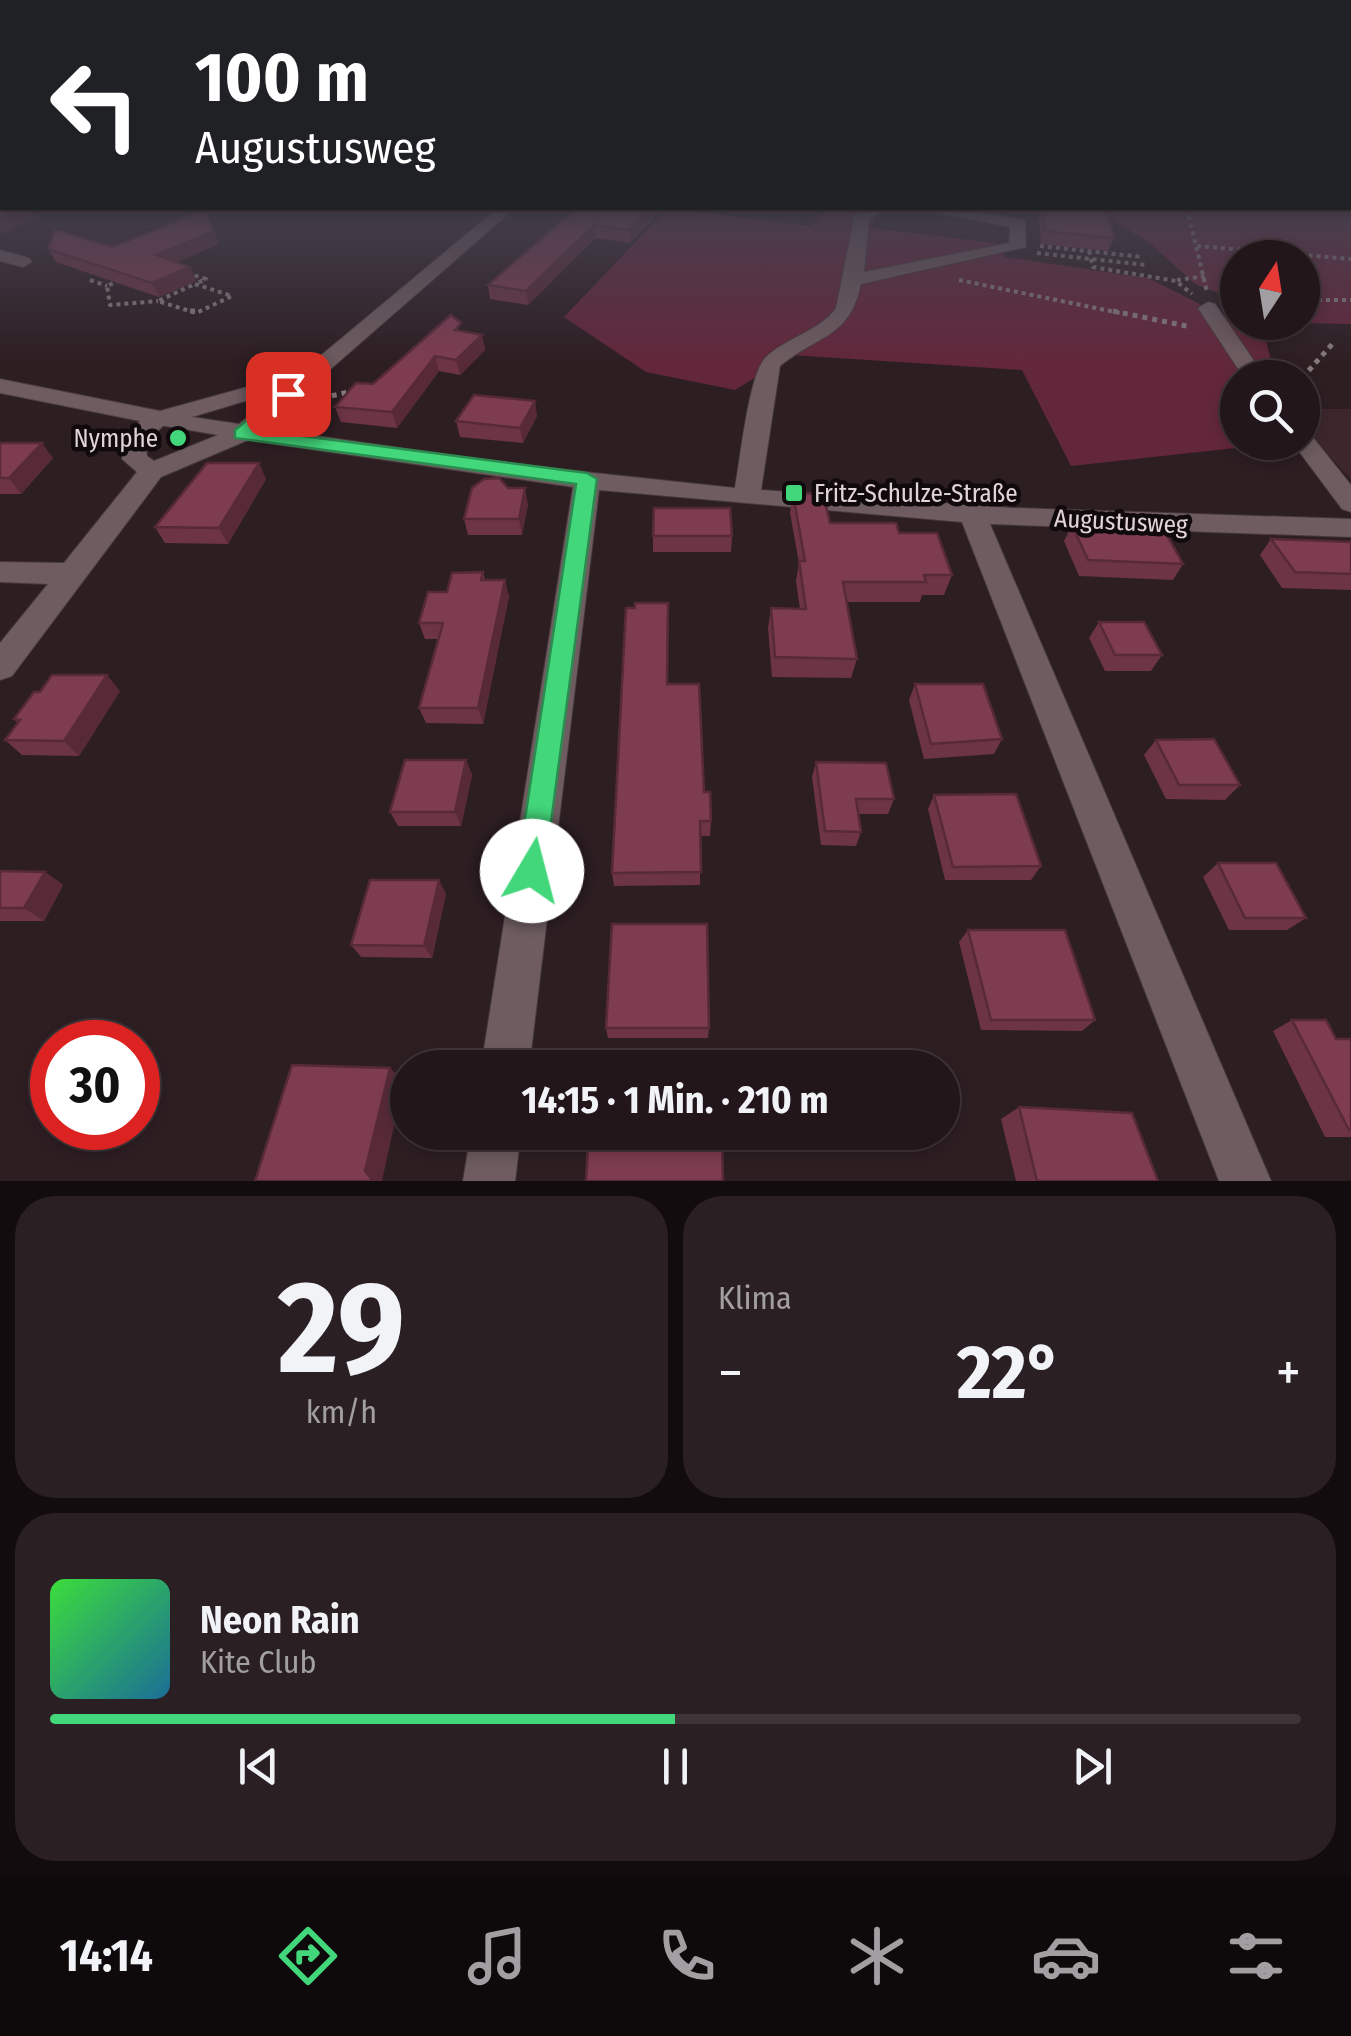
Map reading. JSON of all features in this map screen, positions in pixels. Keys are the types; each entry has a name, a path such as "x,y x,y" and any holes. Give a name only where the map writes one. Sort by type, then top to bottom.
{"street":[{"path":"0,666 152,471 252,435 311,374 454,253"},
{"path":"747,495 770,364 797,342 835,324 846,308 857,253"},
{"path":"854,280 953,253"},
{"path":"0,255 23,262"},
{"path":"1208,308 1220,329"},
{"path":"1227,340 1242,360"},
{"path":"152,471 135,459 133,442 156,420 311,374"},
{"name":"Augustusweg","path":"0,386 156,420 587,479 971,511 1210,526 1351,528"},
{"path":"1318,460 1351,503"},
{"path":"508,1050 587,479"},
{"path":"971,511 1245,1181"},
{"path":"0,572 72,574"},
{"path":"489,1181 493,1150"}],"path":[{"path":"1072,253 1146,266"},
{"path":"1090,253 1093,266 1176,281 1207,276"},
{"path":"1109,253 1143,257"},
{"path":"1199,253 1207,276 1208,308"},
{"path":"1281,253 1351,259"},
{"path":"903,267 1220,333"},
{"path":"108,286 110,305 158,301 206,279 174,269"},
{"path":"90,280 108,286 124,278"},
{"path":"1176,281 1208,308"},
{"path":"158,301 196,313 232,296 196,284"},
{"path":"1320,300 1351,300"},
{"path":"1318,360 1335,341"},
{"path":"252,435 322,398 360,389"}],"shaded area":[{"path":"625,253 1002,253 1005,257 1148,278 1220,314 1220,340 1266,340 1271,360 1220,360 1220,450 1071,466 1022,370 791,355 735,390 646,372 564,317"},
{"path":"1161,253 1220,253 1220,294 1195,284"},
{"path":"1320,253 1351,253 1351,324 1320,323"},
{"path":"1320,409 1351,409 1351,479 1320,445"}],"building":[{"path":"61,253 161,253 156,255 190,267 152,283"},
{"path":"525,253 565,253 526,291 488,285"},
{"path":"451,315 461,323 455,330 482,335 456,360 435,356 392,412 335,407 356,383 373,384"},
{"path":"474,395 535,401 520,428 456,421"},
{"path":"0,443 42,443 9,478 0,478"},
{"path":"207,463 259,463 219,528 155,527"},
{"path":"499,478 508,488 525,488 519,519 464,519 472,488 484,479"},
{"path":"823,493 830,523 896,523 899,533 937,533 952,575 924,575 926,582 843,582 857,659 775,657 771,608 806,609 799,561 805,561 793,494"},
{"path":"654,508 730,508 732,536 653,536"},
{"path":"1072,525 1163,528 1183,564 1088,560"},
{"path":"1271,539 1351,542 1351,574 1295,572"},
{"path":"483,572 481,580 505,580 478,708 419,708 443,623 419,623 428,592 447,592 452,573"},
{"path":"635,603 668,603 667,684 699,684 704,792 710,792 711,821 700,821 701,872 612,873 626,608 635,608"},
{"path":"1099,622 1144,622 1162,655 1115,655"},
{"path":"52,675 107,675 64,741 5,740 20,720 14,719"},
{"path":"915,684 983,684 1002,739 931,744"},
{"path":"1214,739 1240,785 1179,785 1156,740"},
{"path":"405,760 466,760 455,812 390,812"},
{"path":"816,762 886,763 894,799 856,799 861,832 825,831"},
{"path":"1016,794 1041,866 953,867 934,795"},
{"path":"1218,863 1276,863 1306,918 1245,918"},
{"path":"0,871 45,872 24,908 0,908"},
{"path":"370,880 439,880 424,946 351,945"},
{"path":"612,924 707,924 709,1028 606,1028"},
{"path":"968,930 1065,930 1095,1020 991,1020"},
{"path":"1292,1020 1326,1020 1336,1039 1351,1039 1351,1130 1349,1130"},
{"path":"292,1065 390,1068 365,1171 373,1181 255,1181"},
{"path":"1019,1107 1132,1113 1158,1181 1037,1181"},
{"path":"588,1150 722,1150 723,1181 586,1181"}],"place":[{"name":"Nymphe","path":"178,438"},
{"name":"Fritz-Schulze-Straße","path":"794,493"}],"route":[{"path":"288,394 242,434 587,479 532,871"}]}
